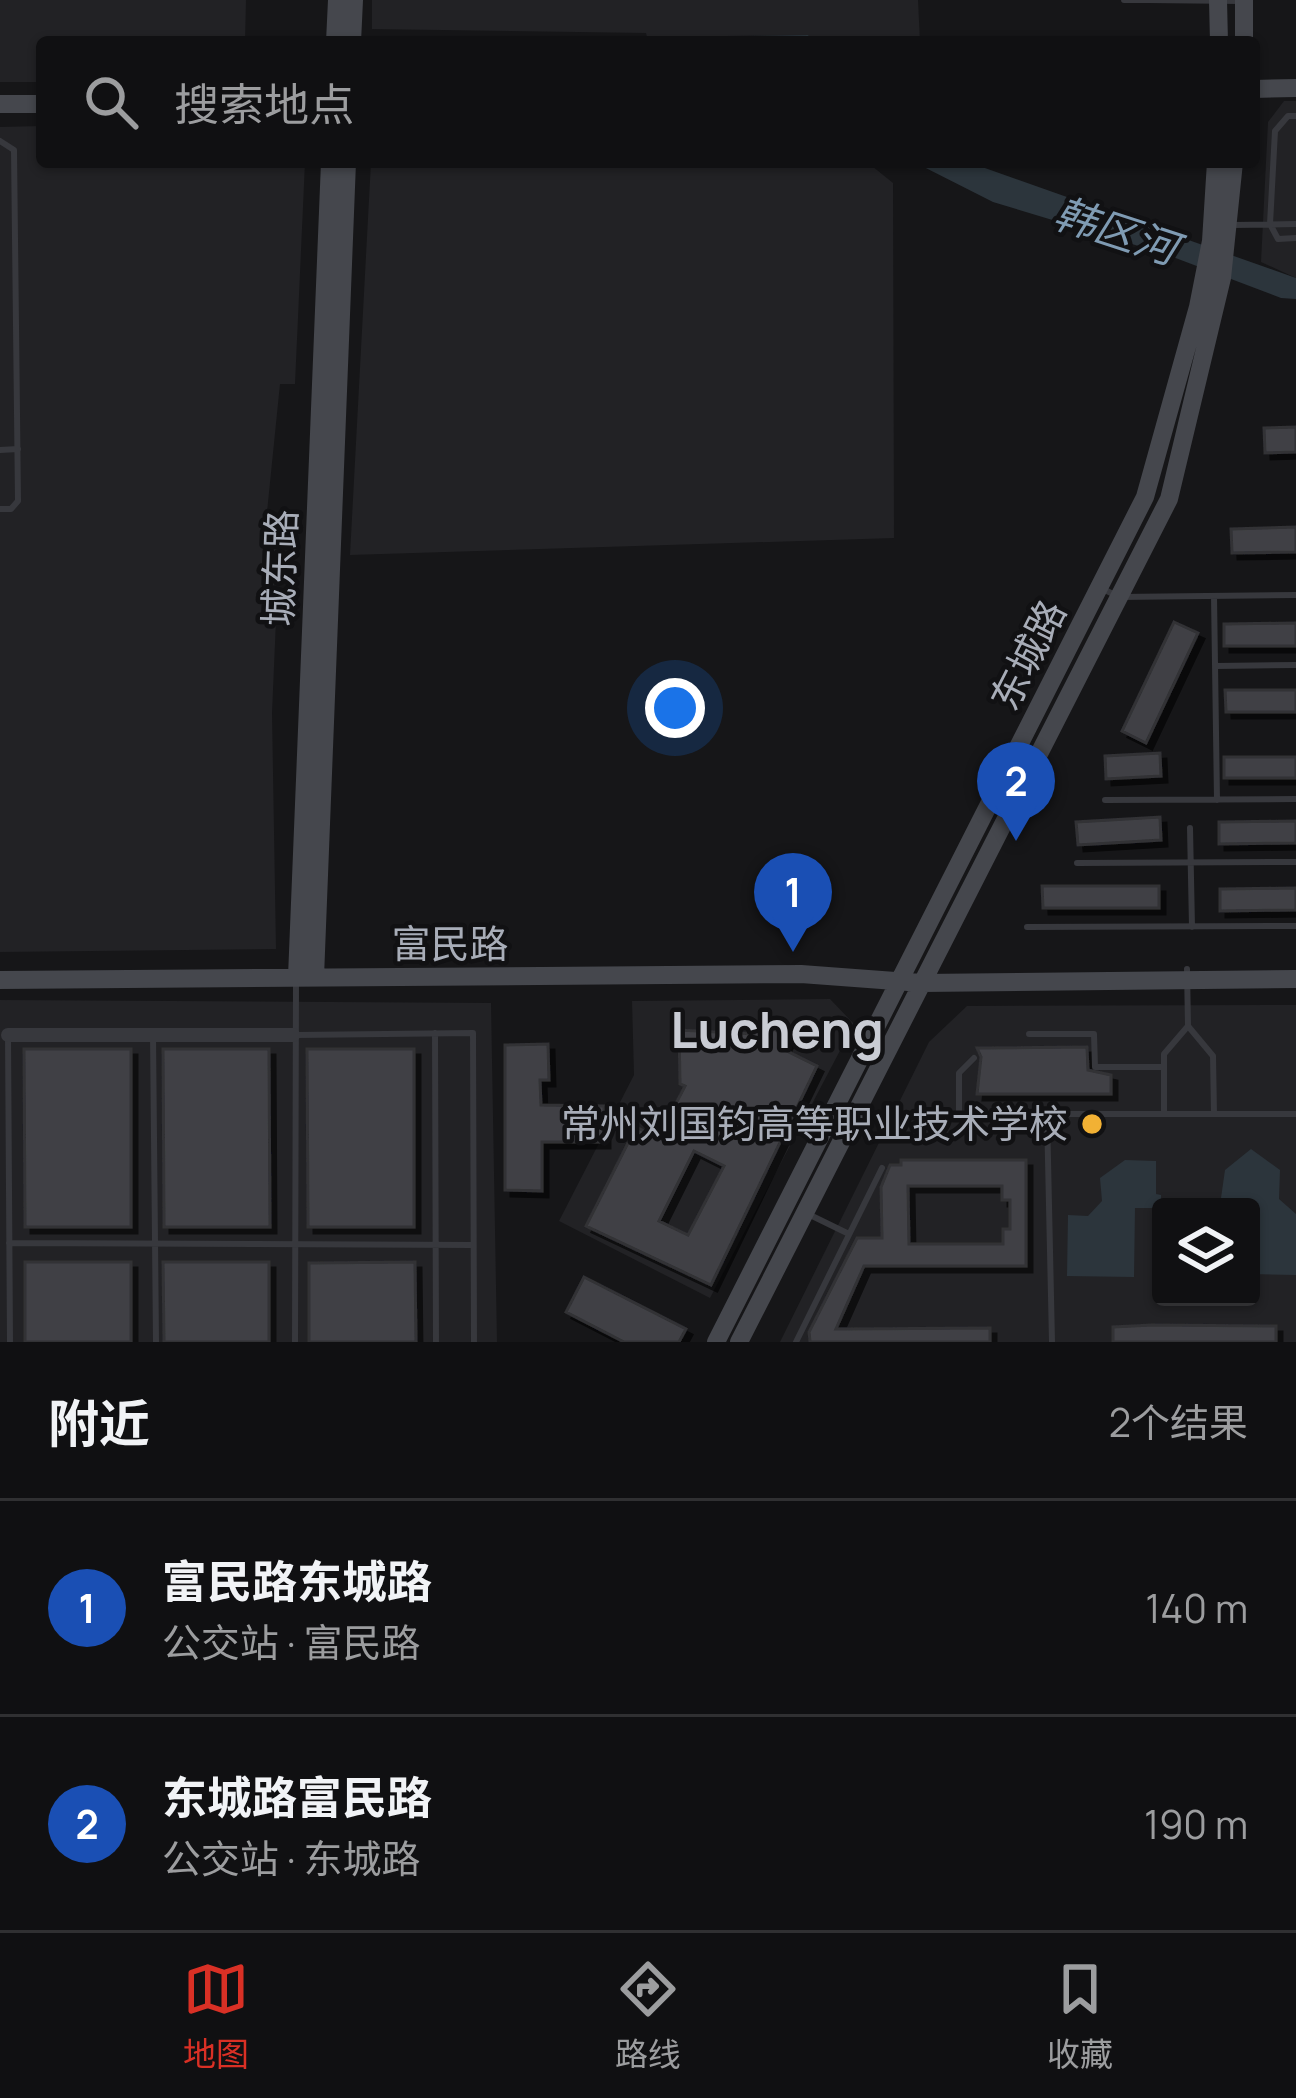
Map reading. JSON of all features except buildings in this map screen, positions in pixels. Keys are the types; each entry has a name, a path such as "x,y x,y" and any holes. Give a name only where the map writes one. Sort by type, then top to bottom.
{"street":[{"path":"335,36 337,0"},
{"path":"352,36 354,0"},
{"path":"1218,0 1219,36"},
{"path":"1244,0 1244,36"},
{"path":"1260,88 1296,88"},
{"path":"0,104 36,104"},
{"name":"城东路","path":"306,977 330,168"},
{"name":"城东路","path":"306,977 347,168"},
{"name":"东城路","path":"739,1342 1169,499 1219,244 1216,168"},
{"name":"东城路","path":"1219,244 1229,225 1234,168"},
{"name":"东城路","path":"716,1342 1145,497 1214,275"},
{"name":"富民路","path":"1187,975 1296,968"},
{"name":"富民路","path":"0,980 1187,975 1296,979"},
{"path":"8,1035 293,1035"}],"lane":[{"path":"1124,0 1244,0"},
{"path":"1296,116 1288,116 1275,131 1270,224 1278,239 1296,238"},
{"path":"0,141 14,150 18,501 11,509 0,509"},
{"path":"1229,225 1296,224"},
{"path":"0,450 17,449"},
{"path":"1100,587 1119,597 1296,596"},
{"path":"1214,596 1217,800"},
{"path":"1215,666 1296,665"},
{"path":"1105,800 1296,799"},
{"path":"1190,828 1192,926"},
{"path":"1077,863 1296,862"},
{"path":"1028,928 1296,926"},
{"path":"1187,975 1188,1026 1214,1056 1214,1114"},
{"path":"295,1342 293,1035 306,977"},
{"path":"1164,1114 1164,1054 1188,1026"},
{"path":"293,1035 473,1033 474,1342"},
{"path":"435,1034 436,1342"},
{"path":"1029,1034 1094,1034 1095,1067 1164,1067"},
{"path":"8,1035 10,1342"},
{"path":"153,1035 156,1342"},
{"path":"974,1058 959,1073 959,1114 1296,1114"},
{"path":"1047,1114 1052,1342"},
{"path":"796,1342 882,1168"},
{"path":"805,1213 849,1234"},
{"path":"9,1243 473,1244"}],"shaded area":[{"path":"0,0 246,0 245,36 36,36 36,82 0,82"},
{"path":"372,0 918,0 920,36 647,36 372,29"},
{"path":"1284,101 1296,101 1296,278 1261,262 1268,122"},
{"path":"36,126 36,168 305,168 295,384 280,384 265,532 280,527 272,713 276,949 0,952 0,127"},
{"path":"371,168 874,168 893,183 894,538 350,555"},
{"path":"830,999 854,1024 710,1298 559,1221 634,1075 632,1001"},
{"path":"0,1000 491,1003 497,1342 0,1342"},
{"name":"常州刘国钧高等职业技术学校","path":"1296,1005 1296,1342 780,1342 929,1042 967,1006"}],"water":[{"name":"韩区河","path":"926,168 985,168 1296,278 1296,299 1281,298 1165,254 993,202"},
{"path":"1251,1149 1280,1170 1279,1199 1296,1214 1296,1275 1260,1274 1260,1198 1221,1198 1225,1170"},
{"path":"1125,1160 1156,1161 1156,1194 1161,1198 1152,1198 1152,1208 1135,1208 1134,1277 1067,1276 1068,1215 1088,1216 1102,1201 1100,1178"}],"place":[{"name":"东城路富民路","path":"1016,841"},
{"name":"富民路东城路","path":"793,952"},
{"name":"常州刘国钧高等职业技术学校","path":"1092,1124"}],"district":[{"name":"Lucheng","path":"777,1030"}]}
